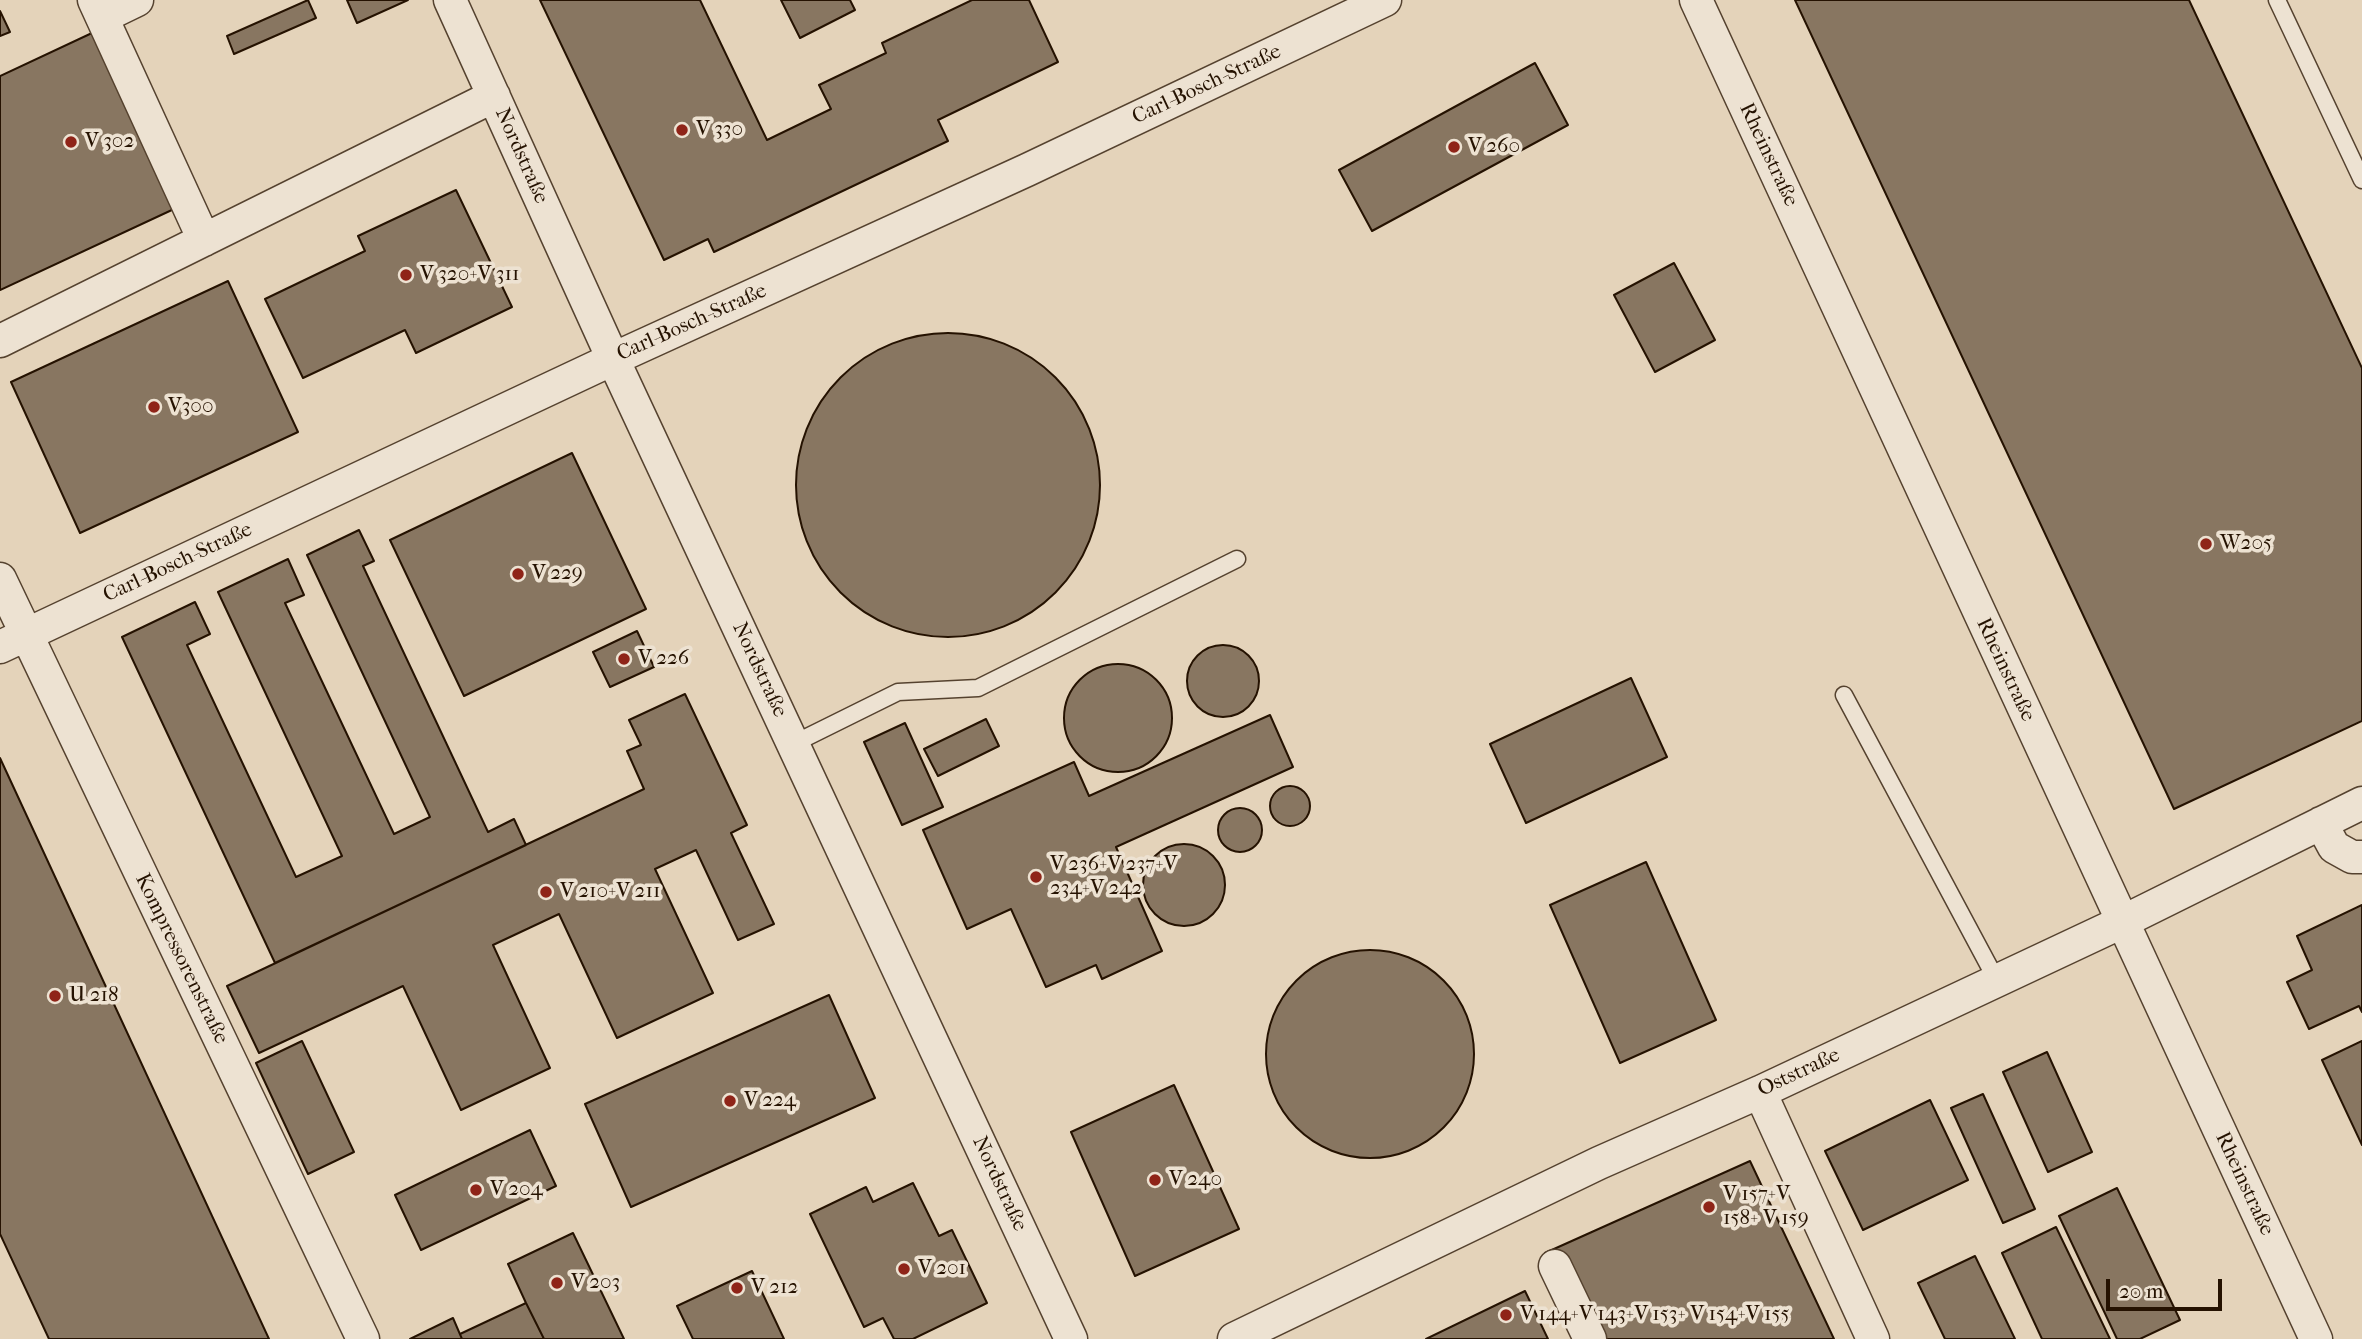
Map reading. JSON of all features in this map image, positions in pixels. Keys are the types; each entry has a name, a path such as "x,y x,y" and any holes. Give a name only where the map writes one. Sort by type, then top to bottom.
{"street":[{"path":"137,0 98,8 204,240"},
{"name":"Nordstraße","path":"450,0 613,359 1071,1339"},
{"name":"Carl-Bosch-Straße","path":"13,641 613,359 1027,170 1385,0"},
{"name":"Rheinstraße","path":"1696,0 2316,1339"},
{"path":"0,341 494,96"},
{"name":"Kompressorenstraße","path":"0,579 13,641 363,1339"},
{"name":"Oststraße","path":"1234,1339 1600,1163 1760,1092 2122,922 2362,803"},
{"path":"2321,823 2334,846 2352,857 2362,857"},
{"path":"1760,1092 1873,1339"},
{"path":"1555,1266 1590,1339"}],"lane":[{"path":"2277,0 2362,180"},
{"path":"793,744 898,692 978,688 1237,559"},
{"path":"1844,695 1997,981"}],"building":[{"path":"308,0 316,18 234,54 227,36"},
{"path":"347,0 408,0 357,23"},
{"name":"V 330","path":"540,0 700,0 767,140 831,109 819,85 886,53 882,43 972,0 1029,0 1058,62 938,120 948,141 714,252 708,239 664,260"},
{"path":"781,0 850,0 855,10 800,38"},
{"name":"W205","path":"1795,0 2189,0 2362,368 2362,721 2174,809"},
{"path":"0,11 10,32 0,36"},
{"name":"V 302","path":"92,33 174,209 0,290 0,76"},
{"name":"V 260","path":"1535,63 1568,125 1372,231 1339,170"},
{"name":"V 320+V 311","path":"456,190 512,307 416,353 405,330 303,378 265,299 365,251 358,236"},
{"path":"1674,263 1715,340 1655,372 1614,295"},
{"name":"V300","path":"228,281 298,432 80,533 11,382"},
{"path":"933,333 963,333 992,339 1020,351 1045,367 1066,388 1082,413 1094,441 1100,500 1089,543 1075,570 1056,593 1033,612 1006,626 963,637 933,637 904,631 876,619 851,603 830,582 814,557 802,529 796,500 796,470 802,441 814,413 830,388 851,367 876,351 904,339"},
{"name":"V 229","path":"572,453 646,609 464,696 390,540"},
{"path":"359,530 374,561 363,566 488,832 514,819 526,845 275,963 122,637 195,602 210,634 187,645 296,877 342,856 218,592 288,559 304,595 285,603 394,834 430,817 307,555"},
{"name":"V 226","path":"637,631 654,667 610,687 593,652"},
{"path":"1223,645 1243,651 1253,661 1259,681 1253,701 1243,711 1223,717 1203,711 1193,701 1187,681 1193,661 1203,651"},
{"path":"1118,664 1139,668 1156,680 1168,697 1172,718 1168,739 1156,756 1139,768 1118,772 1097,768 1080,756 1068,739 1064,718 1068,697 1080,680 1097,668"},
{"path":"1631,678 1667,757 1526,823 1490,744"},
{"name":"V 210+V 211","path":"685,694 747,825 731,833 774,924 738,940 696,850 655,869 713,993 617,1038 559,914 493,945 550,1068 461,1110 403,986 259,1053 227,986 644,789 627,751 641,745 629,720"},
{"name":"V 236+V 237+V 234+V 242","path":"1270,715 1293,767 1116,847 1162,951 1102,979 1096,965 1046,987 1011,909 967,929 923,830 1074,762 1089,796"},
{"path":"986,719 999,746 938,776 924,749"},
{"path":"905,723 943,807 902,825 864,742"},
{"name":"U 218","path":"0,758 269,1339 49,1339 0,1234"},
{"path":"1290,786 1304,792 1310,806 1304,820 1290,826 1276,820 1270,806 1276,792"},
{"path":"1240,808 1255,815 1262,830 1255,845 1240,852 1225,845 1218,830 1225,815"},
{"path":"1184,844 1200,847 1213,856 1222,869 1225,885 1222,901 1213,914 1200,923 1184,926 1168,923 1155,914 1146,901 1143,885 1146,869 1155,856 1168,847"},
{"path":"1646,862 1716,1020 1620,1063 1550,905"},
{"path":"2362,905 2362,1012 2359,1006 2309,1029 2287,982 2312,970 2297,936"},
{"path":"1370,950 1410,958 1443,981 1466,1014 1474,1054 1466,1094 1443,1127 1410,1150 1370,1158 1330,1150 1297,1127 1274,1094 1266,1054 1274,1014 1297,981 1330,958"},
{"name":"V 224","path":"829,995 875,1098 631,1207 585,1104"},
{"path":"302,1041 354,1152 308,1174 256,1063"},
{"path":"2362,1041 2362,1145 2322,1060"},
{"path":"2047,1052 2092,1152 2048,1172 2003,1072"},
{"name":"V 240","path":"1174,1085 1239,1229 1135,1276 1071,1132"},
{"path":"1983,1094 2035,1209 2003,1223 1951,1108"},
{"path":"1930,1100 1968,1180 1863,1230 1825,1151"},
{"name":"V 204","path":"530,1130 556,1186 421,1250 395,1195"},
{"name":"V 157+V 158+ V 159","path":"1750,1161 1834,1339 1585,1339 1545,1253"},
{"name":"V 201","path":"913,1183 939,1236 952,1230 987,1303 913,1339 894,1339 883,1318 864,1327 810,1214 866,1187 873,1202"},
{"path":"2117,1188 2180,1320 2140,1339 2117,1339 2059,1216"},
{"path":"2056,1227 2110,1339 2042,1339 2002,1253"},
{"name":"V 203","path":"573,1233 624,1339 544,1339 526,1303 508,1264"},
{"path":"1975,1256 2015,1339 1945,1339 1918,1283"},
{"name":"V 212","path":"752,1271 784,1339 693,1339 677,1306"},
{"name":"V 144+V 143+V 153+ V 154+V 155","path":"1525,1291 1548,1339 1426,1339"},
{"name":"V 203","path":"526,1303 544,1339 462,1339 460,1334"},
{"path":"453,1318 462,1339 410,1339"}],"place":[{"name":"V 330","path":"682,130"},
{"name":"V 302","path":"71,142"},
{"name":"V 260","path":"1454,147"},
{"name":"V 320+V 311","path":"406,275"},
{"name":"V300","path":"154,407"},
{"name":"W205","path":"2206,544"},
{"name":"V 229","path":"518,574"},
{"name":"V 226","path":"624,659"},
{"name":"V 236+V 237+V 234+V 242","path":"1036,877"},
{"name":"V 210+V 211","path":"546,892"},
{"name":"U 218","path":"55,996"},
{"name":"V 224","path":"730,1101"},
{"name":"V 240","path":"1155,1180"},
{"name":"V 204","path":"476,1190"},
{"name":"V 157+V 158+ V 159","path":"1709,1207"},
{"name":"V 201","path":"904,1269"},
{"name":"V 203","path":"557,1283"},
{"name":"V 212","path":"737,1288"},
{"name":"V 144+V 143+V 153+ V 154+V 155","path":"1506,1315"}]}
